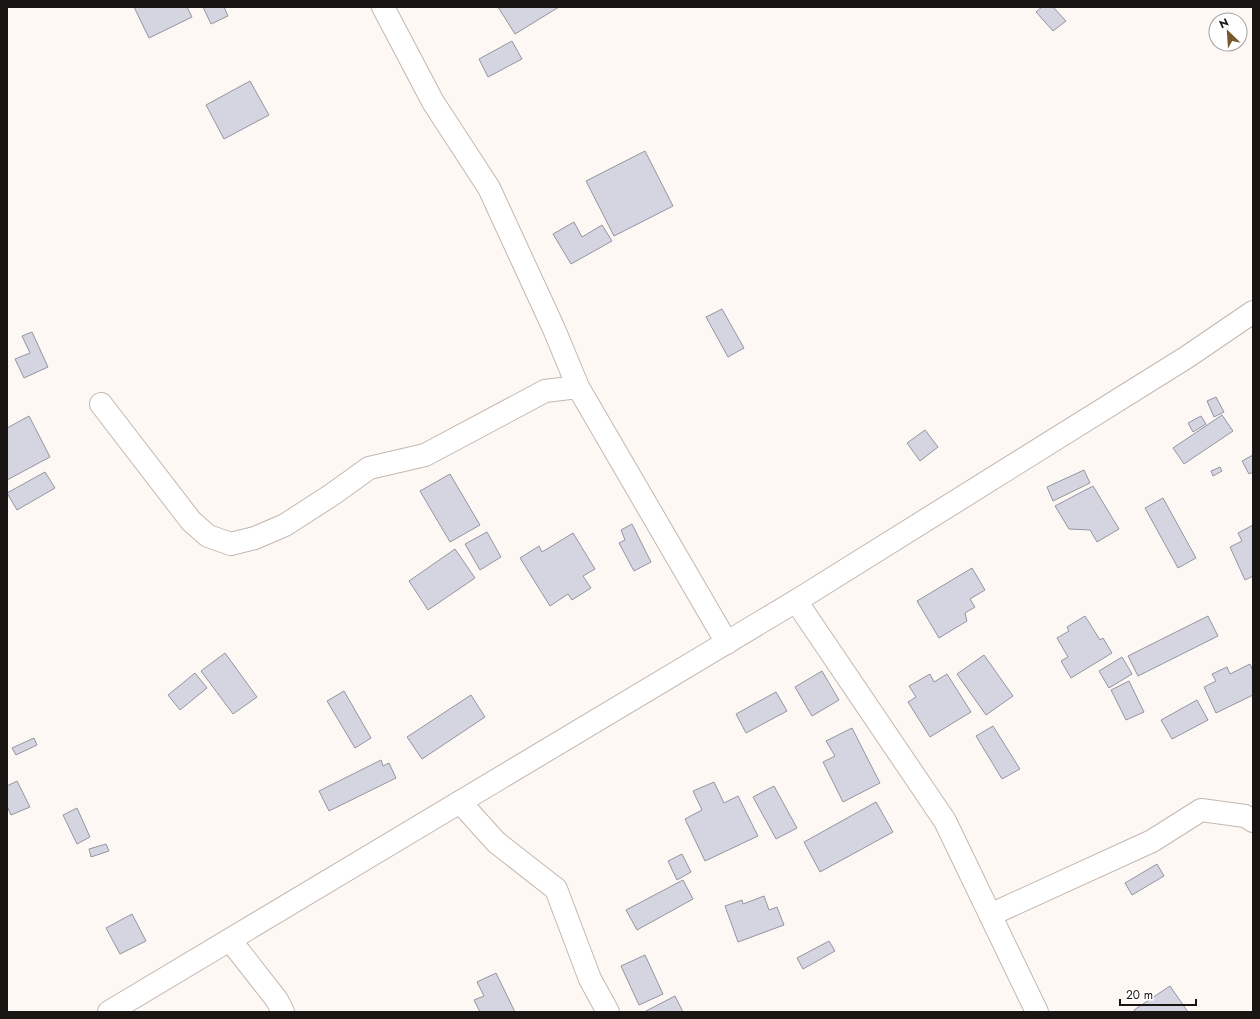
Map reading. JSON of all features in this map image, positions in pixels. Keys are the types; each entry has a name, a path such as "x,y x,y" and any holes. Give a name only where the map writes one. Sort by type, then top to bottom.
{"street":[{"path":"383,7 434,102 489,188 554,329 578,387 727,643"},
{"path":"109,1012 796,601 1180,361 1253,312"},
{"path":"101,404 190,521 208,536 230,544 255,538 286,525 369,468 426,455 545,391 578,387"},
{"path":"796,601 945,821 1036,1012"},
{"path":"460,802 496,842 556,889 590,979 608,1012"},
{"path":"990,915 1152,841 1201,810 1245,816 1253,821"},
{"path":"230,940 277,1000 283,1012"}],"building":[{"path":"134,7 187,7 192,17 149,38"},
{"path":"203,7 224,7 228,16 211,24"},
{"path":"498,7 559,7 515,34"},
{"path":"1042,7 1053,7 1066,21 1053,31 1036,12"},
{"path":"512,41 522,59 488,77 479,59"},
{"path":"250,81 269,115 224,139 206,105"},
{"path":"645,151 673,206 614,236 586,181"},
{"path":"574,222 582,237 602,225 612,241 571,264 553,234"},
{"path":"722,309 744,348 728,357 706,317"},
{"path":"32,332 48,367 24,378 15,359 30,353 22,336"},
{"path":"1216,397 1224,412 1214,417 1207,401"},
{"path":"1222,415 1233,431 1184,464 1173,448"},
{"path":"29,416 50,457 7,480 7,428"},
{"path":"1201,416 1206,424 1193,432 1188,423"},
{"path":"925,430 938,447 920,461 907,443"},
{"path":"1253,455 1253,472 1249,474 1242,461"},
{"path":"1220,467 1222,471 1213,476 1211,471"},
{"path":"1084,470 1090,483 1053,501 1047,487"},
{"path":"45,472 55,488 17,510 7,493"},
{"path":"450,474 480,525 450,542 420,491"},
{"path":"1093,486 1119,529 1097,542 1090,530 1069,529 1055,506"},
{"path":"1163,498 1196,558 1178,568 1145,508"},
{"path":"632,524 651,562 634,571 619,543 625,540 621,530"},
{"path":"1253,525 1253,576 1245,580 1230,547 1242,541 1238,533"},
{"path":"487,532 501,557 480,570 465,544"},
{"path":"573,533 595,569 583,576 591,588 572,600 568,594 550,606 520,558 539,546 542,552"},
{"path":"455,549 475,578 428,610 409,581"},
{"path":"972,568 985,590 970,599 975,607 965,613 967,621 939,638 917,601"},
{"path":"1085,616 1100,640 1103,638 1112,653 1071,678 1061,661 1068,657 1057,638 1069,631 1067,627"},
{"path":"1208,616 1218,636 1138,676 1128,656"},
{"path":"225,653 257,697 233,714 201,671"},
{"path":"984,655 1013,696 986,715 957,674"},
{"path":"1122,657 1132,674 1109,688 1099,671"},
{"path":"1250,664 1253,671 1253,695 1216,713 1204,687 1216,681 1212,674 1227,667 1230,674"},
{"path":"822,671 839,700 812,716 795,687"},
{"path":"195,673 207,688 180,710 168,695"},
{"path":"930,674 934,682 947,674 971,712 930,737 908,702 916,697 909,686"},
{"path":"1129,681 1144,712 1126,720 1111,690"},
{"path":"344,691 371,738 355,748 327,701"},
{"path":"776,692 787,711 746,733 736,714"},
{"path":"471,695 485,717 422,759 407,737"},
{"path":"1197,700 1208,720 1172,739 1161,720"},
{"path":"993,726 1020,769 1002,779 976,736"},
{"path":"852,728 880,783 843,802 823,762 835,756 826,741"},
{"path":"34,738 37,745 16,755 12,748"},
{"path":"381,760 383,766 389,763 396,778 329,811 319,791"},
{"path":"17,781 30,807 11,815 7,806 7,786"},
{"path":"714,782 724,803 738,796 758,836 705,861 685,819 702,810 693,791"},
{"path":"774,786 797,828 776,839 753,797"},
{"path":"876,802 893,832 820,872 804,842"},
{"path":"77,808 90,837 77,844 63,815"},
{"path":"106,844 109,851 91,857 89,849"},
{"path":"682,854 691,872 677,880 668,861"},
{"path":"1157,864 1164,876 1132,895 1125,883"},
{"path":"683,880 693,899 637,930 626,910"},
{"path":"764,896 769,910 777,907 784,925 738,942 725,906 742,900 743,904"},
{"path":"132,914 146,941 120,954 106,928"},
{"path":"829,941 835,951 803,969 797,958"},
{"path":"645,955 663,994 639,1005 621,966"},
{"path":"496,973 515,1012 480,1012 474,1000 484,996 477,982"},
{"path":"1170,986 1188,1012 1135,1012 1134,1010"},
{"path":"675,996 683,1012 644,1012"}]}
